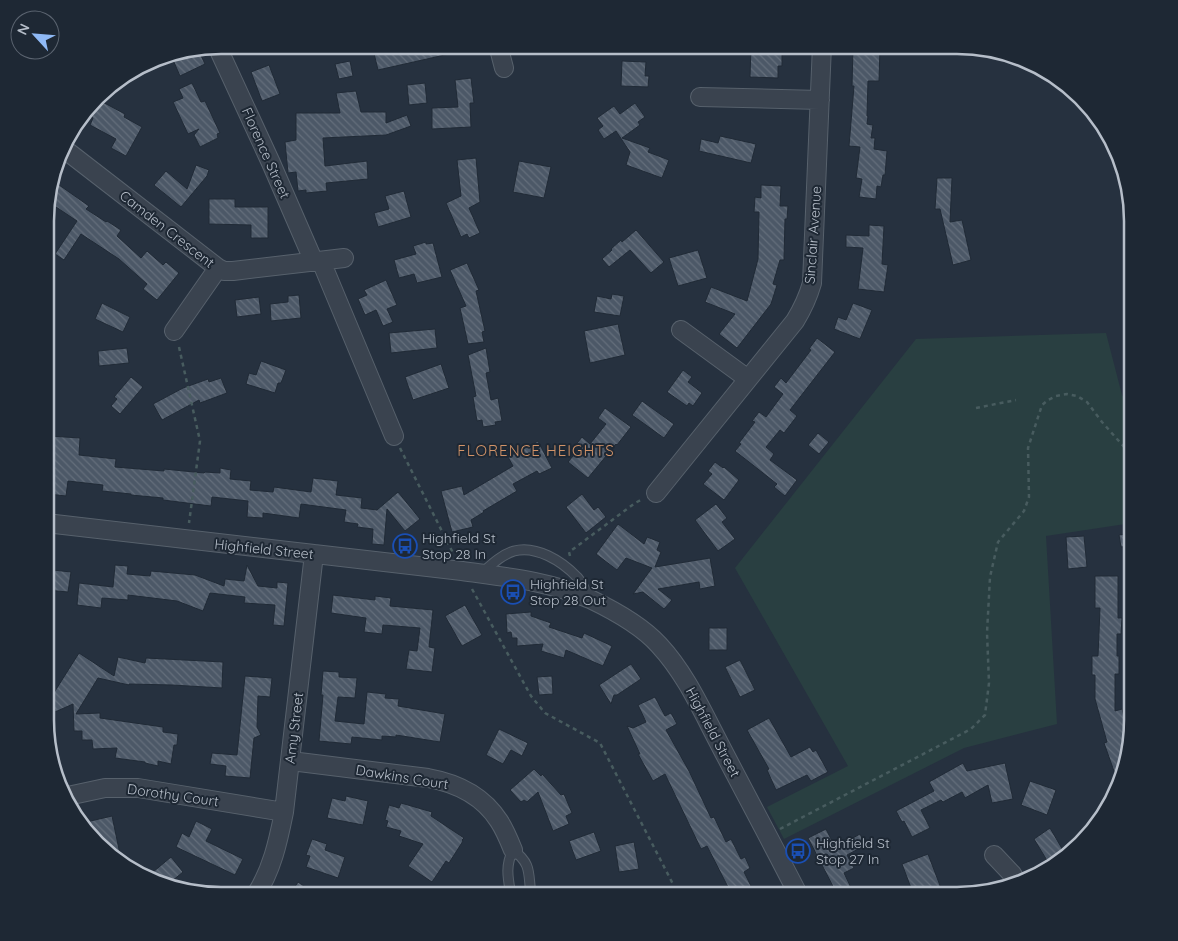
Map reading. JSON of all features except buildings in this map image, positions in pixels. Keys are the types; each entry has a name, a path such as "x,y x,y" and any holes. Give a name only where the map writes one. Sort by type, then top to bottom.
{"street":[{"name":"Florence Street","path":"221,54 318,262 394,436"},
{"path":"500,54 504,68"},
{"name":"Sinclair Avenue","path":"656,493 795,321 808,296 812,283 822,54"},
{"path":"700,97 820,100"},
{"name":"Camden Crescent","path":"68,152 224,271 344,258"},
{"path":"174,331 218,268"},
{"path":"681,330 748,379"},
{"name":"Highfield Street","path":"54,524 524,579 548,584 590,599 646,633 670,657 694,696 794,887"},
{"name":"Amy Street","path":"260,887 272,864 284,812 314,554"},
{"name":"Dawkins Court","path":"291,761 428,778 456,785 469,792 491,810 499,820 512,850"},
{"name":"Dorothy Court","path":"72,795 105,788 138,788 284,812"},
{"path":"994,855 1014,877"}],"lane":[{"path":"481,574 504,555 513,551 523,549 534,551 544,554 565,566 578,578 590,599"},
{"path":"509,887 507,867 512,850"},
{"name":"Dawkins Court","path":"512,850 521,856 527,864 531,887"}],"path":[{"path":"174,331 200,441 187,540"},
{"path":"768,836 971,729 985,715 989,683 987,633 990,577 998,542 1024,511 1029,497 1028,448 1042,405 1056,396 1067,394 1077,396 1087,402 1124,447"},
{"path":"976,408 1016,400"},
{"path":"394,436 462,571 531,696 545,713 600,743 674,886"},
{"path":"576,547 635,503 656,493"}],"green space":[{"path":"1106,333 1124,398 1124,524 1046,536 1057,724 964,748 784,839 767,807 848,766 735,568 916,339"}],"place":[{"name":"Highfield St Stop 28 In","path":"405,546"},
{"name":"Highfield St Stop 28 Out","path":"513,592"},
{"name":"Highfield St Stop 27 In","path":"798,851"}],"district":[{"name":"FLORENCE HEIGHTS","path":"536,450"}]}
